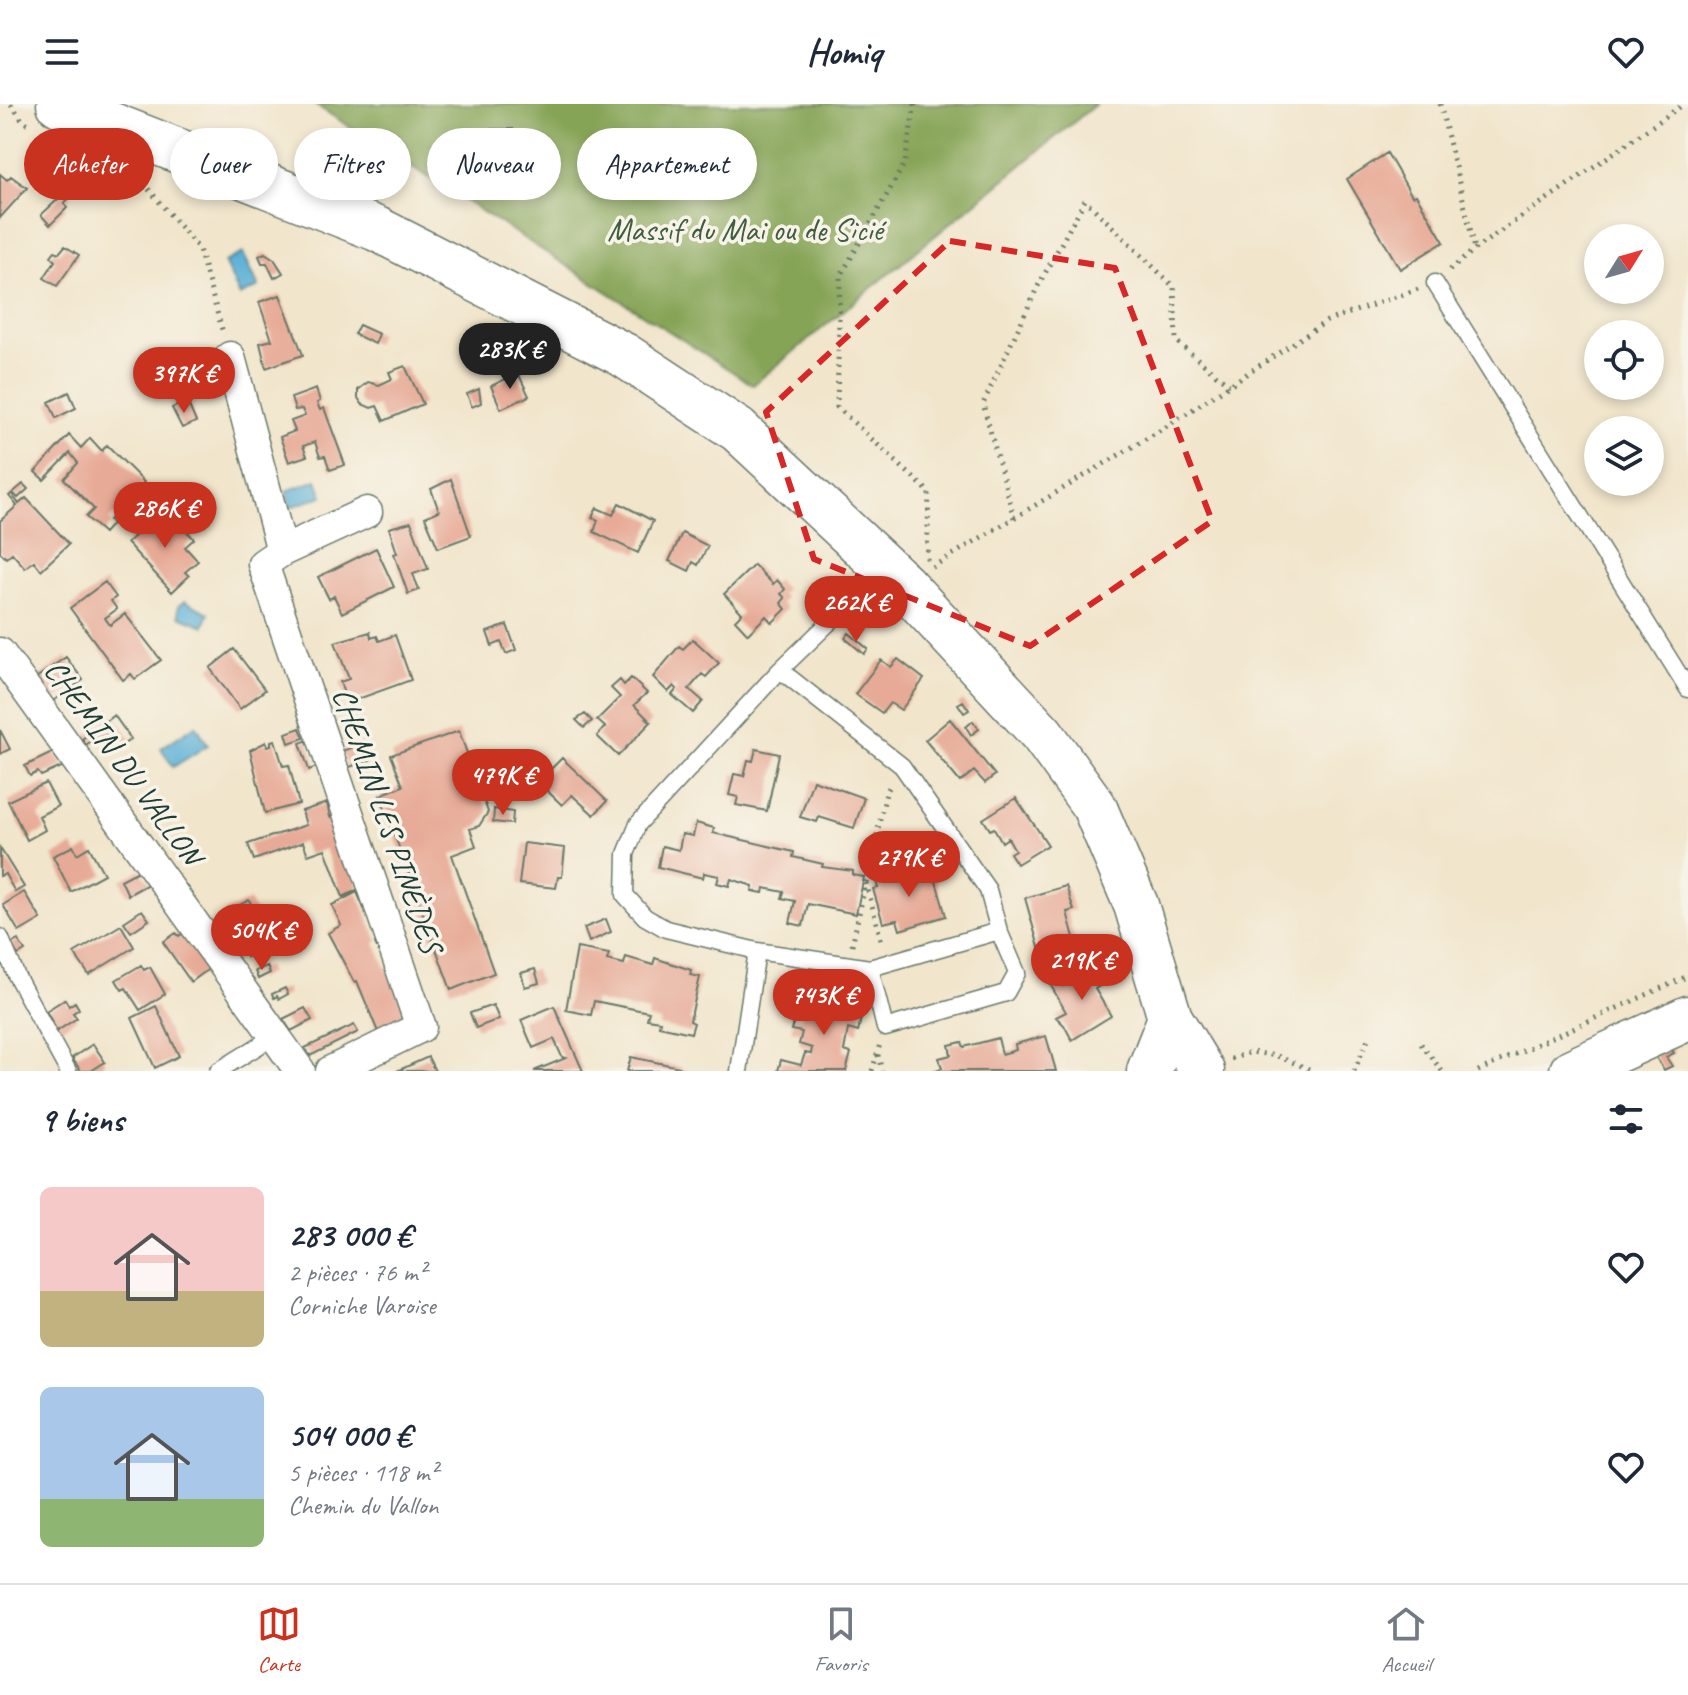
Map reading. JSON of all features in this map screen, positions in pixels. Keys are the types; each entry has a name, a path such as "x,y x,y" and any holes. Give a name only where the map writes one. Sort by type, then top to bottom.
{"street":[{"path":"48,116 377,229 624,355 738,430 903,584 1042,734 1094,806 1136,905 1170,1018 1202,1071"},
{"path":"230,357 282,551 367,512"},
{"name":"CHEMIN LES PINÈDES","path":"282,551 263,564 421,1027 331,1071"},
{"name":"CHEMIN DU VALLON","path":"0,653 300,1071"},
{"path":"1149,1071 1170,1018"},
{"path":"1572,1071 1688,1018"}],"lane":[{"path":"1435,283 1688,689"},
{"path":"837,615 780,670 638,824 626,854 625,895 645,917 666,929 757,951 870,968 999,931"},
{"path":"780,670 902,766 988,890 999,931 1017,973 1006,993 885,1028 870,968"},
{"path":"0,937 17,977 68,1071"},
{"path":"739,1071 757,951"},
{"path":"218,1071 276,1035"}],"path":[{"path":"11,104 23,121 48,116"},
{"path":"915,104 905,163 840,277 837,407 929,492 927,570 1229,385 1327,321 1435,283 1475,249 1684,104"},
{"path":"1440,104 1475,249"},
{"path":"154,196 199,249 230,357"},
{"path":"1014,518 983,404 1037,288 1085,200 1174,287 1176,341 1229,385"},
{"path":"847,965 886,793 902,766"},
{"path":"865,883 888,962"},
{"path":"1478,1071 1688,976"},
{"path":"1354,1071 1368,1039"},
{"path":"1421,1044 1442,1071"},
{"path":"1202,1071 1251,1052 1277,1056 1314,1071"},
{"path":"877,1055 882,1071"}],"highlighted area":[{"path":"950,241 1115,268 1212,521 1030,646 814,559 766,412"}],"green space":[{"name":"Massif du Mai ou de Sicié","path":"314,104 1096,104 753,385 464,200 561,200 561,128 427,128 427,176 411,166 411,128 351,128"}],"water":[{"path":"243,253 259,287 240,296 224,262"},
{"path":"317,480 323,496 291,507 286,491"},
{"path":"185,601 209,613 204,626 179,616 178,606"},
{"path":"196,725 208,745 173,767 161,748"}],"building":[{"path":"1387,153 1444,242 1400,269 1347,179"},
{"path":"0,174 7,180 11,176 24,186 24,191 0,218"},
{"path":"57,200 67,200 64,203 67,208 50,225 41,215"},
{"path":"65,246 79,255 57,286 44,278 55,261 51,256"},
{"path":"265,253 274,259 283,273 274,278 267,263 262,263 259,256"},
{"path":"280,295 303,355 266,368 260,343 272,340 259,302"},
{"path":"359,325 379,334 375,344 354,334"},
{"path":"405,366 423,404 384,421 377,406 371,408 362,404 358,390 368,382 379,385 392,379 389,372"},
{"path":"518,373 529,396 501,409 491,386"},
{"path":"316,389 320,401 317,403 320,410 324,408 345,465 330,470 325,456 320,457 315,442 303,446 307,456 289,462 280,437 295,431 291,421 305,416 302,409 295,410 291,398"},
{"path":"479,389 481,403 472,407 467,394"},
{"path":"69,392 76,408 56,418 49,402"},
{"path":"187,401 196,422 182,428 172,408"},
{"path":"69,435 81,448 90,438 102,451 107,445 144,482 109,520 112,524 104,533 86,517 94,509 64,479 78,463 70,453 44,480 35,472"},
{"path":"451,479 471,536 438,548 425,517 439,511 431,489"},
{"path":"23,484 28,489 18,498 13,496 19,504 26,498 69,544 41,570 34,561 25,568 12,553 6,558 0,552 0,521 17,506 9,496"},
{"path":"619,503 653,521 638,553 594,532 598,520 592,517 597,508 613,515"},
{"path":"161,512 174,525 178,521 194,539 185,547 198,561 185,572 189,576 172,592 127,543"},
{"path":"411,522 428,569 413,574 419,590 408,594 389,528"},
{"path":"682,533 708,546 698,565 693,562 689,571 669,561"},
{"path":"376,548 394,587 342,613 334,596 329,599 318,577"},
{"path":"754,565 773,584 777,580 785,589 781,594 785,598 781,603 786,609 772,623 766,616 748,634 735,620 742,613 724,594"},
{"path":"105,582 116,597 111,601 117,609 105,618 110,625 125,614 161,660 135,679 131,674 123,680 70,608"},
{"path":"507,625 516,650 506,654 501,642 492,646 487,632"},
{"path":"370,632 371,638 377,636 379,641 395,635 411,680 347,703 340,682 349,679 335,642"},
{"path":"849,633 868,649 864,654 845,638"},
{"path":"693,639 719,663 706,677 702,674 689,689 703,701 693,713 672,695 677,689 674,686 668,692 653,677 679,646 683,649"},
{"path":"234,649 265,690 240,709 210,668"},
{"path":"66,657 83,680 53,701 36,678"},
{"path":"898,659 924,679 901,710 890,703 882,713 855,694 881,660 891,667"},
{"path":"631,678 647,693 634,705 651,722 618,756 597,736 605,727 597,720 620,697 611,688 620,680 624,685"},
{"path":"963,701 969,710 964,713 958,704"},
{"path":"585,714 592,721 584,728 576,720"},
{"path":"114,715 131,739 113,752 102,738 86,745 82,739"},
{"path":"950,719 995,775 985,783 974,771 960,782 925,740"},
{"path":"973,721 979,729 971,735 966,727"},
{"path":"300,728 304,738 289,743 286,733"},
{"path":"0,730 10,749 0,754"},
{"path":"459,731 488,812 479,826 470,829 476,846 452,855 494,973 451,990 380,795 403,786 391,755"},
{"path":"275,740 283,766 289,765 299,804 265,813 250,750 266,742 267,746 271,745 271,741"},
{"path":"308,740 317,767 309,770 300,743"},
{"path":"364,743 370,760 347,768 342,751"},
{"path":"756,749 779,754 767,811 736,805 738,797 729,795 734,774 744,776 748,760 753,761"},
{"path":"54,752 64,766 41,776 38,772 30,776 25,766"},
{"path":"562,758 607,801 594,815 572,795 562,805 538,782"},
{"path":"813,780 864,798 854,828 819,817 817,822 800,817"},
{"path":"46,783 58,806 39,816 45,830 27,840 8,801"},
{"path":"1016,798 1048,845 1017,864 1010,853 1015,850 1008,838 1002,842 994,828 990,830 983,819"},
{"path":"327,803 359,889 343,897 325,849 308,855 303,842 254,860 248,844 306,825 302,811"},
{"path":"494,809 513,812 512,824 493,822"},
{"path":"696,823 714,828 713,833 794,852 793,857 823,864 822,867 853,871 853,875 864,877 856,914 808,904 803,926 790,923 795,901 782,898 784,892 764,888 763,893 752,891 753,886 731,879 729,886 717,883 719,876 704,873 703,878 658,867 662,846 679,850 682,834 693,836"},
{"path":"524,843 565,848 562,877 558,877 556,888 519,884"},
{"path":"73,846 77,854 89,847 104,874 71,892 53,856"},
{"path":"0,848 24,887 15,892 5,874 0,876"},
{"path":"140,870 150,883 128,895 121,880"},
{"path":"902,871 905,880 933,871 946,916 900,930 897,920 883,923 873,889 878,888 875,878"},
{"path":"1066,886 1074,910 1067,912 1075,941 1040,951 1025,898"},
{"path":"24,892 41,919 19,932 3,905"},
{"path":"357,892 378,941 375,943 411,1022 380,1037 357,981 354,982 328,933 341,925 332,905"},
{"path":"249,900 273,943 246,957 244,952 239,954 238,950 242,948 224,913"},
{"path":"142,910 149,920 131,932 124,922"},
{"path":"606,919 611,932 589,942 584,928"},
{"path":"121,925 134,947 89,975 74,953"},
{"path":"185,932 210,968 191,982 163,942 176,933 179,936"},
{"path":"18,940 25,951 18,955 11,944"},
{"path":"577,948 609,954 607,960 624,964 626,957 653,965 655,958 691,970 690,975 700,977 690,1021 694,1023 691,1033 659,1026 660,1021 647,1019 649,1012 594,1001 591,1015 566,1010"},
{"path":"1101,964 1111,979 1095,989 1111,1016 1072,1040 1056,1017 1066,1012 1050,984 1059,979 1063,986"},
{"path":"141,965 144,970 150,967 165,994 140,1010 126,988 122,990 116,980"},
{"path":"267,966 270,973 258,979 255,971"},
{"path":"535,969 539,983 525,987 521,973"},
{"path":"810,984 825,988 823,998 812,996 814,991 808,990"},
{"path":"285,988 288,994 274,998 272,994"},
{"path":"65,999 69,1006 75,1002 79,1009 73,1013 77,1018 57,1031 46,1011"},
{"path":"806,999 862,1013 858,1032 848,1029 844,1051 851,1053 846,1071 778,1071 781,1060 801,1065 805,1053 811,1054 812,1048 799,1044 802,1032 791,1030 795,1018 801,1019"},
{"path":"493,1005 499,1019 476,1028 470,1013"},
{"path":"156,1006 179,1056 155,1068 132,1018"},
{"path":"554,1006 583,1071 534,1071 566,1058 562,1057 554,1039 533,1048 521,1020"},
{"path":"305,1008 312,1020 291,1031 283,1019"},
{"path":"354,1025 358,1032 310,1056 305,1048"},
{"path":"1046,1036 1056,1071 933,1071 942,1068 939,1058 951,1055 949,1045 962,1042 964,1047 998,1038 1002,1054 1016,1050 1015,1044"},
{"path":"93,1044 105,1062 91,1071 81,1071 72,1058"},
{"path":"1669,1045 1674,1053 1666,1057 1672,1066 1664,1070 1653,1053"},
{"path":"428,1057 435,1071 397,1071"},
{"path":"631,1057 679,1067 683,1071 627,1071"}]}
